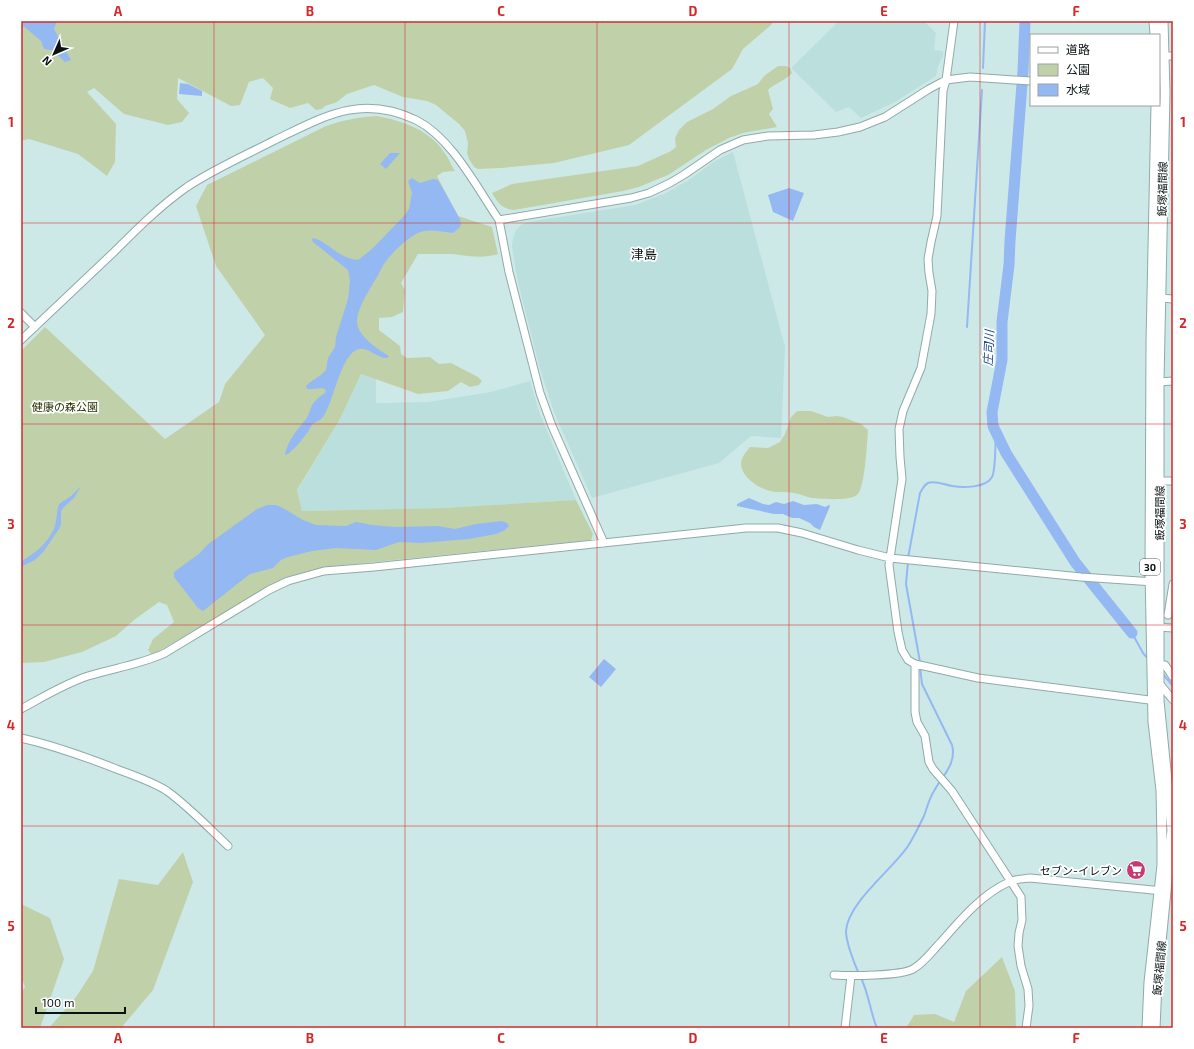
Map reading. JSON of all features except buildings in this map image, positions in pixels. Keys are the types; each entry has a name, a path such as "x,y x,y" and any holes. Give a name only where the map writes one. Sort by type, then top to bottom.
{"main road":[{"path":"1154,21 1155,34"},
{"name":"飯塚福間線","path":"1147,1028 1149,982 1166,891 1162,865 1162,817 1156,701 1162,91 1168,56 1163,21"},
{"name":"飯塚福間線","path":"1154,1028 1172,830 1171,791 1156,701 1159,683 1159,666 1151,343 1156,106"}],"street":[{"path":"954,21 946,80 943,91 937,216 928,259 932,291 931,314 921,368 903,411 899,428 902,479 889,565 898,632 902,650 908,660 915,664 978,678 1156,701"},
{"path":"497,218 631,198 649,193 685,174 720,150 743,140 768,136 814,135 838,132 860,126 885,117 928,89 946,80 970,77 1030,81"},
{"path":"21,340 136,230 170,200 204,176 332,113 369,108 395,112 418,121 437,134 454,153 497,218 509,272 540,393 552,426 604,543"},
{"path":"1160,298 1173,299"},
{"path":"21,313 35,327"},
{"path":"1159,382 1173,381"},
{"path":"1158,481 1173,481"},
{"path":"21,709 77,680 140,663 165,653 269,590 288,581 324,571 746,528 778,528 815,536 858,550 890,558 1156,583 1173,587 1168,615"},
{"path":"1158,627 1173,628"},
{"path":"915,664 915,712 917,722 925,736 930,762 933,769 952,791 1017,890 1020,897 1022,905 1022,920 1018,946 1021,966 1028,989 1029,1006 1026,1028"},
{"path":"1159,666 1165,665 1168,667 1173,677"},
{"path":"1159,683 1173,700"},
{"path":"21,738 52,745 166,790 186,806 228,846"},
{"path":"834,975 851,976 899,973 912,970 927,957 961,918 975,905 1010,881 1030,878 1166,891"},
{"path":"845,1028 851,976"}],"shaded area":[{"path":"839,21 924,21 936,33 934,50 943,51 943,56 938,66 936,76 895,102 861,118 849,107 836,112 791,68"},
{"path":"733,152 785,347 781,438 751,436 719,463 592,498 554,412 540,369 518,283 512,246 516,230 522,224 540,220 635,205 666,193 687,181 715,161"},
{"path":"361,374 376,379 376,403 428,402 491,392 530,381 540,414 576,500 442,508 302,511 297,491 340,419"}],"green space":[{"path":"21,21 774,21 743,49 732,69 629,145 554,163 478,169 474,167 469,159 467,153 468,143 465,131 459,124 436,105 427,101 403,97 374,85 347,94 337,102 325,106 322,109 316,110 308,103 290,108 270,99 273,88 263,78 249,82 240,105 231,106 178,78 177,99 189,113 182,122 168,125 124,114 94,88 87,92 116,124 115,162 107,176 78,154 29,139 21,141"},
{"path":"778,66 786,66 790,68 792,73 768,90 773,109 769,114 777,127 743,133 729,138 706,150 668,175 639,187 623,191 514,210 501,205 492,193 512,184 638,166 671,151 676,147 675,138 679,130 687,122 713,109 731,96 758,84 764,76"},
{"name":"健康の森公園","path":"377,116 416,128 433,139 440,146 455,171 443,172 437,176 458,216 492,227 498,254 481,257 452,254 418,254 401,283 405,290 403,312 392,317 379,318 379,330 400,346 401,354 407,358 430,357 439,364 451,363 478,377 482,381 479,385 470,387 461,382 448,391 418,394 361,374 340,419 297,490 302,511 442,508 576,500 593,534 591,540 325,567 287,577 152,655 148,650 153,639 174,622 167,605 159,602 134,620 116,636 82,652 44,662 21,663 21,351 45,327 165,439 219,402 225,384 265,335 216,266 196,206 207,185 326,126 351,119"},
{"path":"797,411 811,411 828,417 843,417 861,424 868,430 864,475 860,491 857,495 842,499 828,499 812,498 791,492 773,492 756,485 744,473 741,463 744,454 750,447 768,448 780,442 785,434 791,417"},
{"path":"183,852 193,882 153,990 121,1028 49,1028 76,997 93,971 119,879 158,885"},
{"path":"21,904 50,918 64,959 40,1028 21,1028 21,993 25,987 21,976"},
{"path":"1002,957 1015,991 1016,1028 906,1028 914,1015 935,1014 954,1022 966,991"}],"water":[{"path":"21,21 57,21 54,29 71,60 65,62 52,50 44,49 41,41 21,24"},
{"path":"180,83 188,84 202,91 202,96 179,94"},
{"path":"390,153 400,153 386,169 380,164"},
{"path":"412,178 420,183 433,179 438,180 460,219 461,225 453,233 431,231 418,233 409,238 386,261 363,302 357,322 363,336 389,356 387,358 383,358 363,349 359,349 352,353 342,369 330,402 322,418 312,425 300,442 286,455 286,449 296,431 307,417 312,405 326,392 323,388 307,389 306,386 326,370 328,358 335,347 336,337 348,299 350,281 348,270 312,240 313,238 319,240 339,253 351,259 358,260 372,249 409,209 412,193 408,181"},
{"path":"789,188 804,193 793,221 773,212 768,195"},
{"path":"81,486 74,498 61,511 61,525 44,551 35,560 21,567 21,561 40,548 48,539 55,526 59,504 71,496"},
{"path":"749,498 769,505 776,502 784,504 793,501 804,505 817,504 825,507 830,506 820,530 799,518 792,518 783,514 774,514 737,506 737,504"},
{"path":"267,505 276,505 303,520 316,525 346,526 356,522 396,527 438,526 455,529 476,524 502,521 507,523 509,526 505,530 496,534 469,539 421,543 399,542 376,550 336,548 312,551 288,557 281,560 273,568 250,574 203,611 198,608 174,577 174,572 200,553 207,545 257,509"},
{"path":"604,659 616,669 601,687 589,677"}],"waterway":[{"path":"983,68 985,21"},
{"name":"庄司川","path":"1025,21 1023,71 1009,265 1002,322 1002,360 992,412 993,426 1006,453 1075,562 1132,633"},
{"path":"967,327 982,90"},
{"path":"908,558 920,493 923,488 931,482 957,487 968,487 980,485 989,481 992,477 994,468 996,434"},
{"path":"908,562 906,584 920,662"},
{"path":"1132,633 1143,653 1149,660"},
{"path":"859,974 847,941 846,931 849,920 854,909 863,897 908,846 924,816 932,794 951,764 953,752 952,745 922,684 920,667"},
{"path":"1162,673 1173,686"},
{"path":"861,978 877,1028"}],"place":[{"name":"セブン-イレブン","path":"1136,870"}],"district":[{"name":"津島","path":"644,254"}]}
